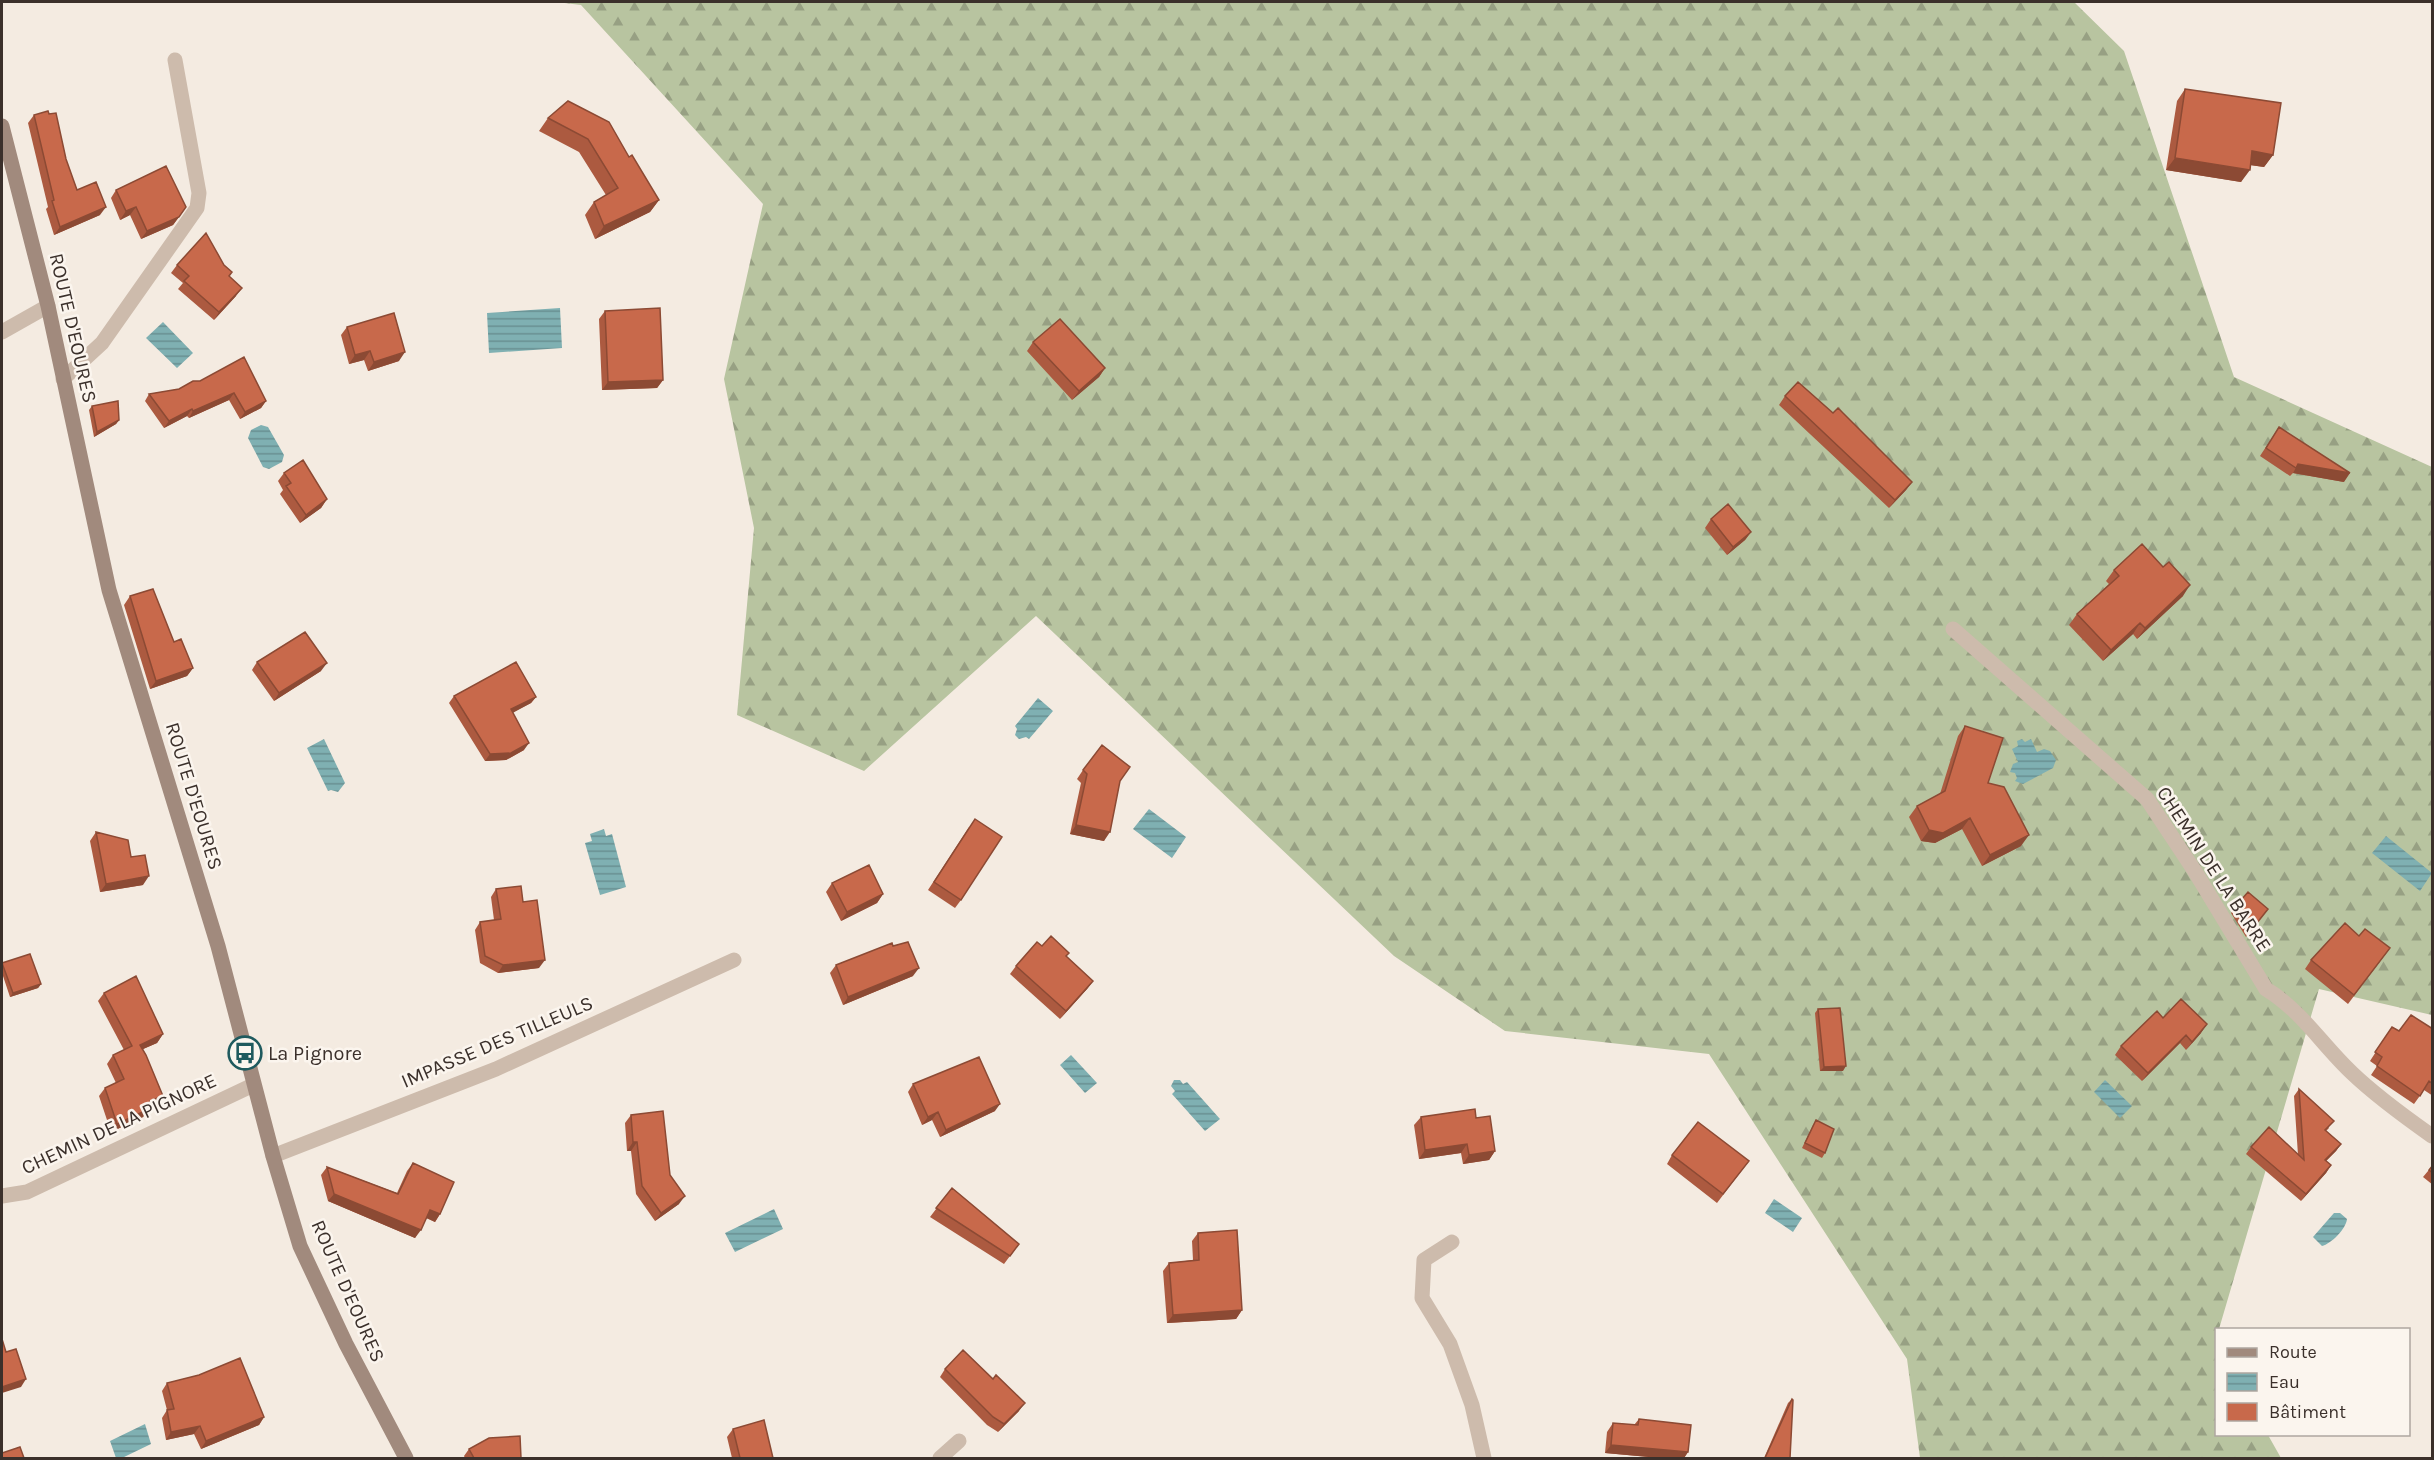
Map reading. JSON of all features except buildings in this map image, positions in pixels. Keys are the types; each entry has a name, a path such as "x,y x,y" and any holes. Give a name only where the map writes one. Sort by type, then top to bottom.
{"street":[{"path":"63,379 102,343 197,208 199,193 175,60"},
{"name":"ROUTE D'EOURES","path":"2,126 48,306 109,590 218,946 253,1085 300,1246 346,1344 406,1458"},
{"path":"2,332 48,306"},
{"name":"CHEMIN DE LA BARRE","path":"1953,629 2147,799 2194,870 2266,989 2282,999 2323,1039 2351,1072 2406,1118 2433,1136"},
{"name":"IMPASSE DES TILLEULS","path":"273,1156 496,1069 734,960"},
{"name":"CHEMIN DE LA PIGNORE","path":"2,1196 27,1192 253,1085"},
{"path":"1452,1242 1424,1260 1422,1298 1450,1344 1472,1406 1484,1458"},
{"path":"940,1458 959,1441"}],"green space":[{"path":"556,2 2074,2 2124,51 2234,377 2432,467 2432,1015 2319,989 2219,1328 2215,1328 2215,1436 2269,1436 2281,1458 1920,1458 1907,1359 1709,1054 1505,1031 1394,956 1036,616 864,771 737,715 754,528 724,379 763,204 581,5"}],"water":[{"path":"560,308 562,348 489,353 487,313"},
{"path":"163,322 193,353 177,368 146,338"},
{"path":"261,425 268,427 284,455 282,462 269,469 263,467 248,438 251,430"},
{"path":"1038,698 1053,711 1029,739 1026,737 1019,739 1015,735 1017,729 1015,726"},
{"path":"324,739 345,783 338,792 328,791 307,748"},
{"path":"2022,739 2025,742 2031,739 2037,752 2044,749 2050,751 2056,760 2053,768 2023,784 2015,781 2017,778 2015,773 2010,772 2013,764 2018,762 2012,749 2018,746 2017,741"},
{"path":"1149,809 1186,837 1172,858 1133,829"},
{"path":"604,829 606,836 612,834 626,887 600,895 585,843 592,841 590,834"},
{"path":"2386,836 2432,873 2420,891 2372,853"},
{"path":"1071,1055 1097,1083 1085,1093 1060,1065"},
{"path":"1174,1080 1180,1080 1183,1084 1187,1082 1220,1119 1205,1131 1172,1094 1175,1091 1171,1086"},
{"path":"2105,1080 2132,1106 2120,1118 2094,1092"},
{"path":"1774,1199 1802,1218 1793,1232 1765,1213"},
{"path":"774,1209 783,1229 735,1252 725,1233"},
{"path":"2334,1213 2340,1213 2347,1219 2346,1223 2338,1236 2322,1246 2313,1237"},
{"path":"145,1424 151,1444 122,1458 116,1458 110,1441"}],"place":[{"name":"La Pignore","path":"245,1053"}]}
